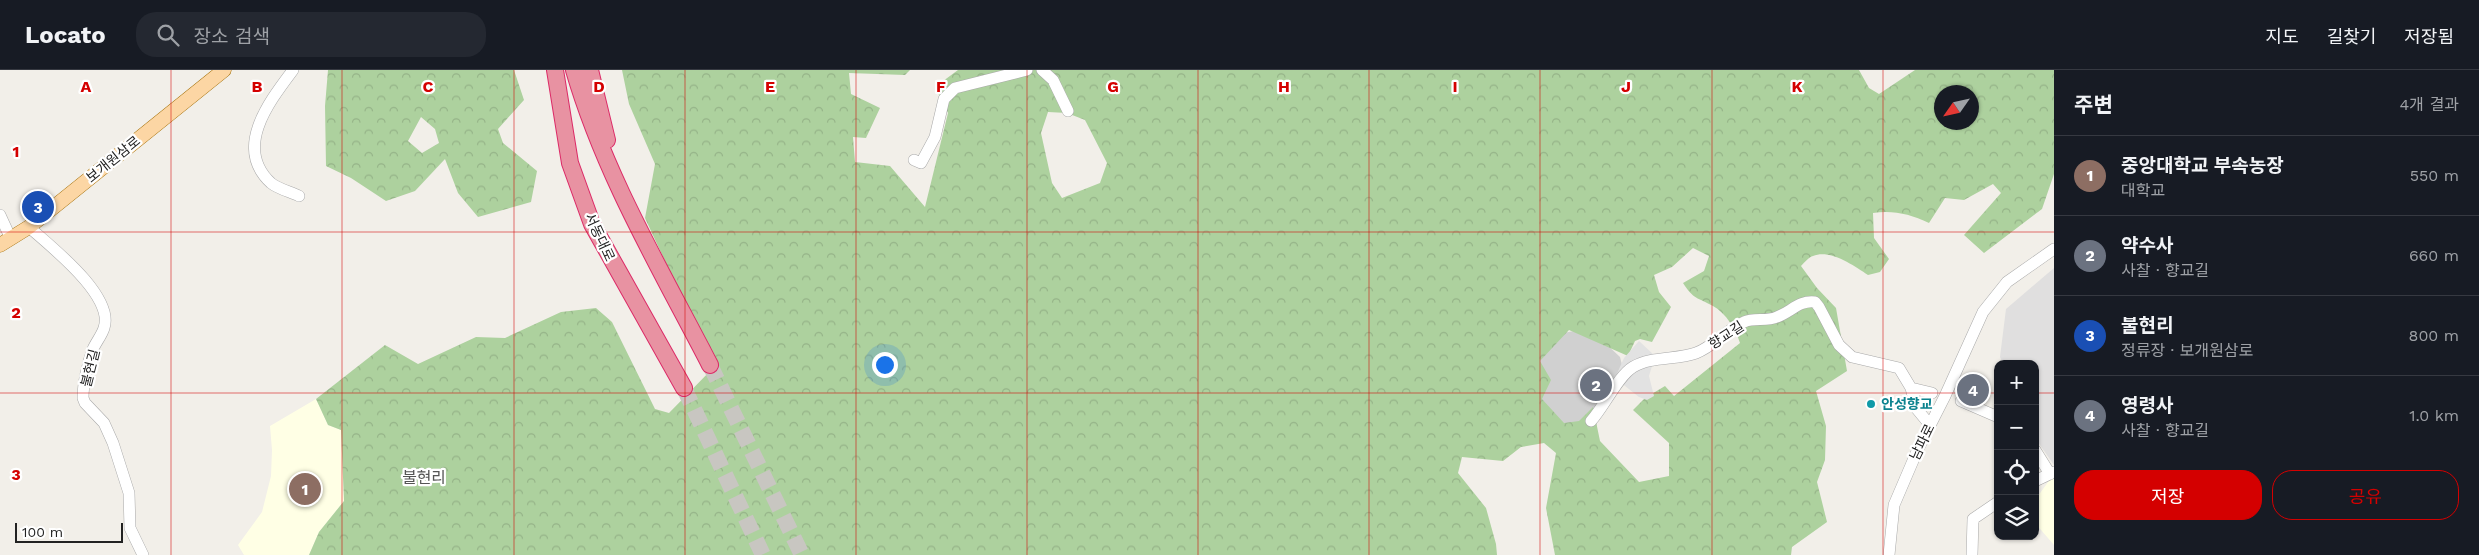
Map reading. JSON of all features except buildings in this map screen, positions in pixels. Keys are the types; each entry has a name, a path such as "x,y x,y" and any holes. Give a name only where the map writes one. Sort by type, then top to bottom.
{"highway":[{"path":"548,70 554,113 570,163"},
{"name":"서동대로","path":"555,70 570,163 592,224 684,388"},
{"path":"574,70 584,106 627,202 710,365"},
{"path":"590,70 607,141 627,202"}],"main road":[{"name":"보개원삼로","path":"6,242 29,227 224,70"}],"street":[{"path":"293,70 265,110 255,131 254,153 257,167 272,184 299,196"},
{"path":"914,160 921,163 935,137 944,99 955,88 1027,70"},
{"path":"1042,70 1053,80 1068,111"},
{"path":"0,215 6,242"},
{"name":"불현길","path":"29,227 77,271 92,290 103,310 106,323 92,351 83,398 85,403 104,423 113,443 129,493 130,528 143,555"},
{"name":"남파로","path":"1890,555 1894,505 1930,424 1984,312 2006,282 2054,248"},
{"name":"향교길","path":"1591,421 1633,367 1648,362 1682,358 1698,352 1742,323 1752,319 1777,318 1801,303 1810,301 1815,302 1819,307 1839,345 1852,357 1899,368 1910,388"},
{"path":"1910,388 1916,408 1930,424"},
{"path":"1910,388 1932,394"},
{"path":"1961,401 1994,414"},
{"path":"2039,455 2052,473 2039,479"},
{"path":"1972,555 1973,519 1994,505"}],"shaded area":[{"path":"2054,268 2054,465 2039,444 2039,360 2001,360 2000,357 2006,309"},
{"path":"1579,330 1603,341 1620,357 1622,365 1617,380 1586,423 1562,424 1540,401 1540,350 1558,334"},
{"path":"1639,341 1655,356 1649,376 1654,396 1647,400 1639,397 1615,378 1624,358"},
{"path":"316,399 328,425 341,430 344,501 319,532 309,555 244,555 238,545 262,512 271,476 272,450 270,426"},
{"path":"2054,474 2054,545 2039,528 2039,495"}],"green space":[{"path":"328,70 514,70 524,100 498,129 503,143 537,171 531,202 478,217 458,193 445,159 415,191 386,201 351,178 326,166 325,106","holes":["421,117 435,129 439,143 422,153 408,141"]},
{"path":"622,70 910,70 905,75 849,73 851,94 880,108 866,138 853,137 855,162 890,166 925,207 948,113 935,87 958,70 1859,70 1869,88 1879,94 1915,70 2054,70 2054,174 2042,209 1984,253 1964,235 2001,193 1993,184 1964,200 1945,198 1929,223 1901,214 1888,212 1873,213 1874,238 1889,259 1880,272 1868,275 1842,260 1820,254 1811,257 1801,266 1817,288 1836,308 1847,371 1816,391 1826,426 1825,460 1817,482 1827,522 1792,547 1791,555 1555,555 1546,508 1556,453 1544,443 1521,447 1503,461 1462,457 1458,473 1486,508 1496,544 1497,555 309,555 319,532 344,501 341,430 328,425 316,399 385,345 418,364 476,337 505,338 561,312 596,308 612,322 655,409 669,413 714,367 645,218 655,164 629,104","holes":["1048,112 1067,113 1085,120 1107,163 1100,183 1062,198 1052,183 1041,133","1693,248 1709,256 1704,271 1683,283 1693,295 1718,309 1726,317 1740,343 1674,396 1665,386 1645,398 1633,410 1669,443 1669,476 1639,482 1600,441 1593,407 1579,421 1564,423 1542,399 1551,380 1540,361 1569,330 1628,356 1635,341 1640,339 1652,342 1671,307 1659,292 1654,275 1672,267"]}],"tunnel":[{"path":"710,365 802,555"},
{"path":"684,388 763,555"}],"place":[{"name":"불현리","path":"38,207"},
{"name":"약수사","path":"1596,385"},
{"name":"영령사","path":"1973,390"},
{"name":"안성향교","path":"1871,404"},
{"name":"중앙대학교 부속농장","path":"305,489"}],"district":[{"name":"불현리","path":"424,477"}]}
